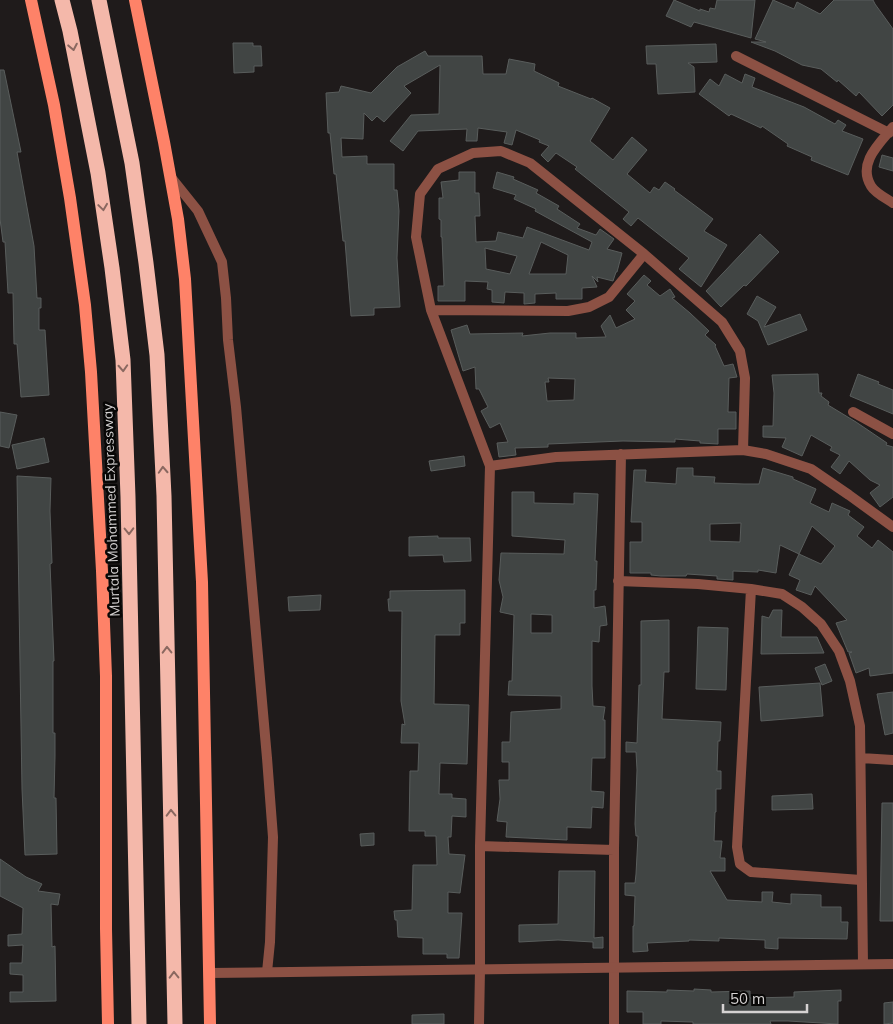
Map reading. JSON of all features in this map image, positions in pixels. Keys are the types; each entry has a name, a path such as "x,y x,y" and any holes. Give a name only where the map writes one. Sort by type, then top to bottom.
{"highway":[{"name":"Murtala Mohammed Expressway","path":"62,0 70,31 98,173 112,268 122,360 129,507 139,1024"},
{"path":"99,0 132,163 157,355 164,496 175,1024"}],"main road":[{"path":"31,0 54,105 70,198 85,305 91,372 106,676 108,1024"},
{"path":"135,0 178,219 185,278 202,582 210,1024"}],"street":[{"path":"736,56 891,130 868,158 866,170 871,186 893,203"},
{"path":"478,1024 480,846 490,466 431,310 416,237 420,194 438,169 473,153 501,151 530,163 644,254 722,322 740,351 745,378 743,450"},
{"path":"170,176 198,211 222,262 273,836 270,942 267,972"},
{"path":"431,310 568,311 589,307 609,297 644,254"},
{"path":"853,412 893,434"},
{"path":"490,466 556,457 743,450 766,454 811,469 849,494 893,527"},
{"path":"614,1024 614,850 622,454"},
{"path":"618,581 698,584 782,594 802,607 821,624 839,651 850,680 860,726 862,758 862,964"},
{"path":"751,589 737,847 740,864 751,872 861,880"},
{"path":"862,758 893,760"},
{"path":"480,846 614,850"},
{"path":"209,973 893,964"}],"building":[{"path":"674,0 700,11 700,9 709,12 710,8 715,9 717,0 755,0 751,38 694,22 691,27 666,16"},
{"path":"773,0 794,9 797,2 820,14 834,0 873,0 893,29 893,105 882,116 859,92 856,96 838,80 837,82 821,69 802,65 775,51 751,42 766,42 755,39"},
{"path":"233,43 253,43 253,46 261,46 262,66 254,66 254,72 234,73"},
{"path":"716,44 717,62 688,63 694,67 695,92 658,94 656,64 647,64 646,46"},
{"path":"425,51 428,56 482,56 483,74 506,74 509,59 535,64 534,71 559,83 558,86 592,98 610,108 590,141 613,160 632,137 647,150 627,174 650,193 654,187 659,190 665,182 675,189 713,219 704,231 727,245 701,287 679,269 689,258 638,218 631,226 623,219 629,212 575,169 577,167 556,153 548,162 541,155 549,146 539,142 540,140 516,130 512,145 504,143 507,132 478,128 477,141 466,141 467,129 418,131 403,151 390,141 411,115 439,114 440,65 404,86 411,93 384,122 377,116 372,121 364,113 363,139 341,138 342,157 367,156 367,164 394,164 394,190 397,190 399,211 397,258 400,307 374,308 374,315 351,316 345,241 343,241 330,133 328,133 326,93 339,92 341,86 371,93 397,67"},
{"path":"0,70 4,70 21,152 17,152 34,246 37,298 41,298 39,330 45,330 49,395 21,397 17,344 14,344 13,293 8,293 5,242 3,242 0,219"},
{"path":"725,74 742,83 745,74 755,78 752,87 804,107 835,124 838,120 846,125 842,131 863,139 848,175 811,160 812,157 787,146 788,144 762,126 761,128 731,114 729,116 699,94 710,79 719,86"},
{"path":"882,155 893,158 893,171 879,167"},
{"path":"459,172 475,172 475,193 479,193 480,216 475,216 476,242 496,241 498,232 523,238 527,227 589,250 592,242 535,211 536,209 514,199 516,195 493,188 497,172 514,177 513,179 538,190 536,193 559,206 557,209 580,224 577,228 596,235 600,229 614,239 607,249 622,253 613,281 597,277 598,282 592,276 597,287 582,288 582,299 556,299 556,293 535,294 535,303 524,304 524,293 505,292 504,303 492,302 492,290 487,289 488,282 465,281 465,301 438,301 438,286 444,286 441,220 439,219 439,198 443,198 441,182 459,180","holes":["541,242 568,255 566,274 529,274","485,248 517,256 510,274 486,269"]},
{"path":"760,234 779,252 746,286 744,285 721,307 706,291"},
{"path":"644,275 651,281 647,285 660,296 670,289 675,297 672,298 709,331 705,335 716,345 724,366 733,364 737,377 729,378 728,412 736,412 736,429 718,429 718,444 675,439 675,442 623,441 548,444 548,447 515,448 516,455 499,457 497,443 508,442 500,423 490,428 481,411 488,407 479,389 476,389 475,367 463,371 451,330 467,325 470,334 523,333 522,336 576,333 576,338 606,337 601,326 610,315 616,328 635,319 626,310 635,301 627,294","holes":["548,378 575,379 574,400 547,401 545,382 549,382"]},
{"path":"757,296 776,307 764,327 800,314 807,330 768,345 758,321 747,314"},
{"path":"818,374 819,393 822,393 821,396 829,402 828,405 887,443 886,445 893,447 893,497 880,507 870,493 880,485 870,480 849,461 840,474 831,467 840,455 830,450 832,447 811,435 802,456 782,447 786,438 763,437 763,426 773,426 774,393 772,375"},
{"path":"858,374 893,390 893,414 850,396"},
{"path":"0,412 17,415 9,448 0,446"},
{"path":"44,438 49,462 17,469 12,445"},
{"path":"464,456 465,466 431,471 429,461"},
{"path":"677,468 693,468 693,476 715,477 714,483 759,484 763,468 793,477 793,479 816,489 810,503 829,512 832,503 850,511 848,515 864,527 857,536 872,548 878,540 893,552 893,673 870,676 869,668 856,673 849,653 852,652 848,652 836,623 847,620 815,586 811,595 796,590 800,580 789,575 799,554 780,545 776,573 758,570 758,572 733,571 733,580 717,579 717,576 687,574 686,576 661,576 651,575 651,573 630,573 630,542 642,542 642,522 631,522 634,470 646,470 645,482 676,484","holes":["741,523 740,542 710,541 710,524","812,526 835,546 821,564 799,554"]},
{"path":"17,476 51,478 52,563 50,564 54,661 54,798 56,798 57,854 25,855 22,789"},
{"path":"512,492 534,492 534,503 574,504 574,493 598,494 594,608 605,606 607,625 600,626 599,642 592,641 592,686 593,706 605,707 603,720 605,720 605,758 592,758 591,791 604,792 603,808 592,807 591,828 567,827 567,840 506,837 507,822 497,821 500,799 499,780 509,780 509,762 502,762 502,742 510,742 511,712 561,709 561,696 508,695 509,681 512,681 514,615 500,612 503,597 499,580 501,553 564,554 565,540 512,536","holes":["531,614 552,615 552,633 531,633"]},
{"path":"438,536 438,538 470,538 471,561 444,562 443,555 409,556 409,537"},
{"path":"465,590 465,623 460,623 460,635 435,635 434,704 469,705 467,764 440,763 439,794 452,794 452,798 466,799 466,817 452,816 451,837 448,837 449,854 465,855 460,893 448,892 448,913 462,913 459,958 447,958 447,954 423,954 423,938 398,937 397,920 395,920 394,911 412,910 413,865 437,865 436,836 425,836 425,831 409,831 410,771 418,771 419,743 401,743 402,724 405,725 401,701 402,611 389,611 388,599 390,599 390,591"},
{"path":"321,595 320,610 289,611 288,597"},
{"path":"773,610 782,610 781,637 817,637 824,653 761,654 762,616 769,618"},
{"path":"669,620 669,672 664,672 662,719 721,722 717,771 721,771 721,789 716,789 714,841 722,841 720,858 725,858 725,871 710,871 727,900 762,902 762,892 773,892 772,902 791,904 791,894 821,895 821,907 841,907 841,922 848,922 847,939 778,938 778,949 765,948 765,940 719,938 719,941 689,940 647,943 648,951 633,952 635,896 625,895 625,883 635,883 636,874 638,836 636,836 635,824 637,770 636,752 626,752 626,742 637,743 639,685 641,685 641,621"},
{"path":"698,627 728,628 726,690 696,689"},
{"path":"825,664 832,681 822,685 815,668"},
{"path":"820,683 823,716 761,721 759,687"},
{"path":"893,692 893,733 885,735 877,694"},
{"path":"812,794 813,809 772,810 772,796"},
{"path":"882,803 893,803 893,921 880,921"},
{"path":"374,833 374,845 361,846 360,834"},
{"path":"0,859 26,877 42,884 38,891 60,894 58,905 51,904 52,947 55,946 56,1001 10,1002 10,992 23,992 23,975 10,974 10,963 22,963 23,945 8,946 8,935 22,934 23,908 0,896"},
{"path":"559,871 595,871 594,938 603,937 603,948 593,948 593,942 558,940 519,942 519,925 558,924"},
{"path":"694,989 711,990 711,992 750,991 750,998 794,997 794,992 841,990 841,1001 838,1001 838,1024 770,1021 771,1024 693,1024 693,1022 661,1021 661,1024 643,1024 643,1012 627,1012 627,991 667,992 667,990 694,991"},
{"path":"893,1002 893,1023 884,1024 884,1003"},
{"path":"444,1014 444,1024 412,1024 412,1015"}]}
